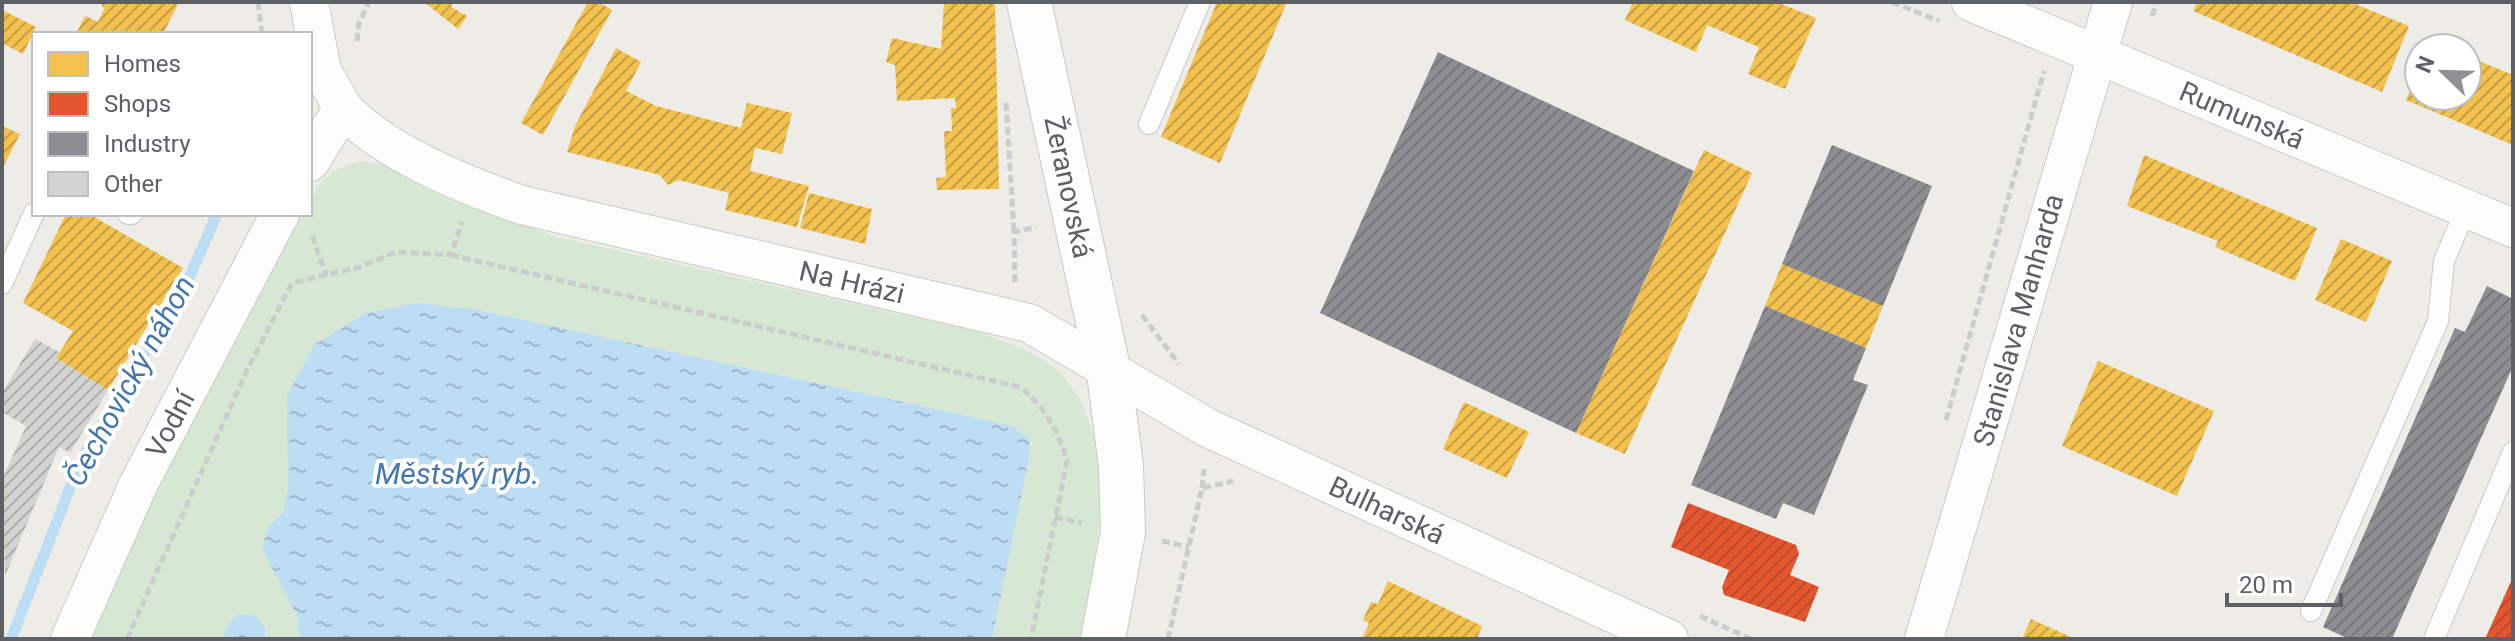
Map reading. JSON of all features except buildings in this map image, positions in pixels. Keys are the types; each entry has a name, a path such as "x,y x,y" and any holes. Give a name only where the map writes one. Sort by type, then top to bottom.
{"street":[{"name":"Žeranovská","path":"1029,2 1109,373"},
{"name":"Stanislava Manharda","path":"1924,639 2113,2"},
{"name":"Rumunská","path":"1959,13 2096,54 2513,228"},
{"path":"312,34 322,71 343,108 312,159"},
{"name":"Na Hrázi","path":"343,108 370,132 474,188 522,205 1029,323 1109,373"},
{"name":"Vodní","path":"70,639 138,485 295,222"},
{"path":"1103,639 1123,532 1121,466 1109,373"},
{"name":"Bulharská","path":"1109,373 1208,428 1669,639"}],"lane":[{"path":"1149,124 1200,2"},
{"path":"2311,611 2438,321 2444,261 2466,209"},
{"path":"2,284 33,216"},
{"path":"2434,639 2513,452"}],"path":[{"path":"258,2 262,32"},
{"path":"356,53 359,23 369,2"},
{"path":"1892,2 1959,13"},
{"path":"1943,427 2046,64"},
{"path":"1005,94 1018,280 1009,287"},
{"path":"451,255 474,188"},
{"path":"1014,232 1075,219"},
{"path":"295,222 326,275"},
{"path":"127,639 235,397 292,283 360,267 396,252 451,255 1020,387 1043,407 1060,439 1067,461 1031,639"},
{"path":"1140,305 1143,320 1181,366"},
{"path":"1168,639 1202,488 1247,478"}],"green space":[{"name":"Městský ryb.","path":"362,161 384,165 447,198 557,237 978,332 1027,351 1049,364 1068,382 1085,411 1095,442 1100,474 1097,541 1079,639 90,639 162,478 301,216 312,216 314,193 326,178 342,167"}],"water":[{"name":"Městský ryb.","path":"416,303 473,309 1013,426 1029,439 1029,458 992,639 299,639 298,618 262,548 269,526 283,513 288,488 287,396 314,345 366,313"},
{"path":"253,614 265,627 265,639 224,639 225,630 236,615"}],"waterway":[{"name":"Čechovický náhon","path":"11,639 81,460 189,278 216,216"}]}
